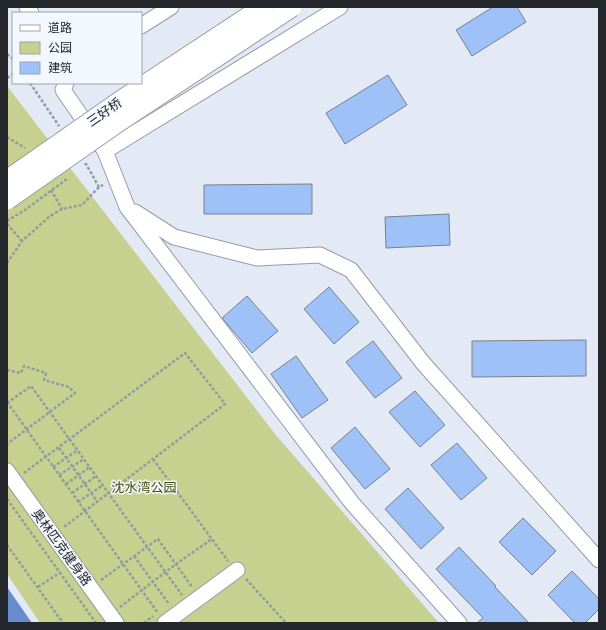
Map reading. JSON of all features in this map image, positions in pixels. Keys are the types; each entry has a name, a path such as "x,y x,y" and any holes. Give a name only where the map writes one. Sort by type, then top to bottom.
{"main road":[{"name":"三好桥","path":"7,180 120,101 263,7"},
{"path":"7,200 120,120 292,7"}],"street":[{"path":"142,25 171,7"},
{"path":"106,151 340,7"},
{"path":"66,84 63,90 106,151 127,207 352,503 458,623"},
{"path":"127,207 174,237 257,258 320,255 351,270 423,363 599,560"},
{"name":"奥林匹克健身路","path":"11,476 113,619"},
{"path":"161,618 237,570"}],"path":[{"path":"80,168 86,164 99,187"},
{"path":"22,241 7,223 69,177"},
{"path":"7,263 22,241 50,216 62,209 82,205 99,187 117,178"},
{"path":"11,476 46,457 59,448 185,353 225,404 53,535"},
{"path":"7,370 21,373 24,366 46,373 44,380 69,388 75,393 7,444"},
{"path":"161,618 7,403 31,386 182,595"},
{"path":"59,448 97,501"},
{"path":"54,467 78,450"},
{"path":"59,475 84,459"},
{"path":"153,459 228,561 286,623"},
{"path":"66,484 90,467"},
{"path":"72,493 96,476"},
{"path":"78,502 102,485"},
{"path":"7,499 96,623"},
{"path":"90,587 158,539 192,587"},
{"path":"113,619 142,590 212,539"},
{"path":"7,545 63,623"},
{"path":"134,556 169,604"},
{"path":"38,587 60,573"}],"green space":[{"name":"沈水湾公园","path":"7,86 275,434 439,623 40,623 7,574"}],"water":[{"path":"7,587 32,623 7,623"}],"building":[{"path":"493,7 517,7 526,22 472,56 456,30"},
{"path":"388,75 407,105 345,144 326,113"},
{"path":"312,184 312,214 204,214 204,185"},
{"path":"449,214 450,245 386,248 385,217"},
{"path":"329,287 359,322 334,344 304,309"},
{"path":"247,296 278,331 252,353 222,318"},
{"path":"586,340 586,376 472,377 472,341"},
{"path":"373,341 402,378 375,398 346,362"},
{"path":"296,356 328,400 302,418 271,374"},
{"path":"415,391 445,425 420,447 389,412"},
{"path":"355,427 390,469 365,489 331,448"},
{"path":"457,443 487,478 461,500 431,465"},
{"path":"408,488 444,528 421,549 385,509"},
{"path":"523,518 556,551 532,575 499,542"},
{"path":"459,547 529,623 477,623 483,618 436,569"},
{"path":"572,571 599,599 599,609 585,623 575,623 548,595"}]}
